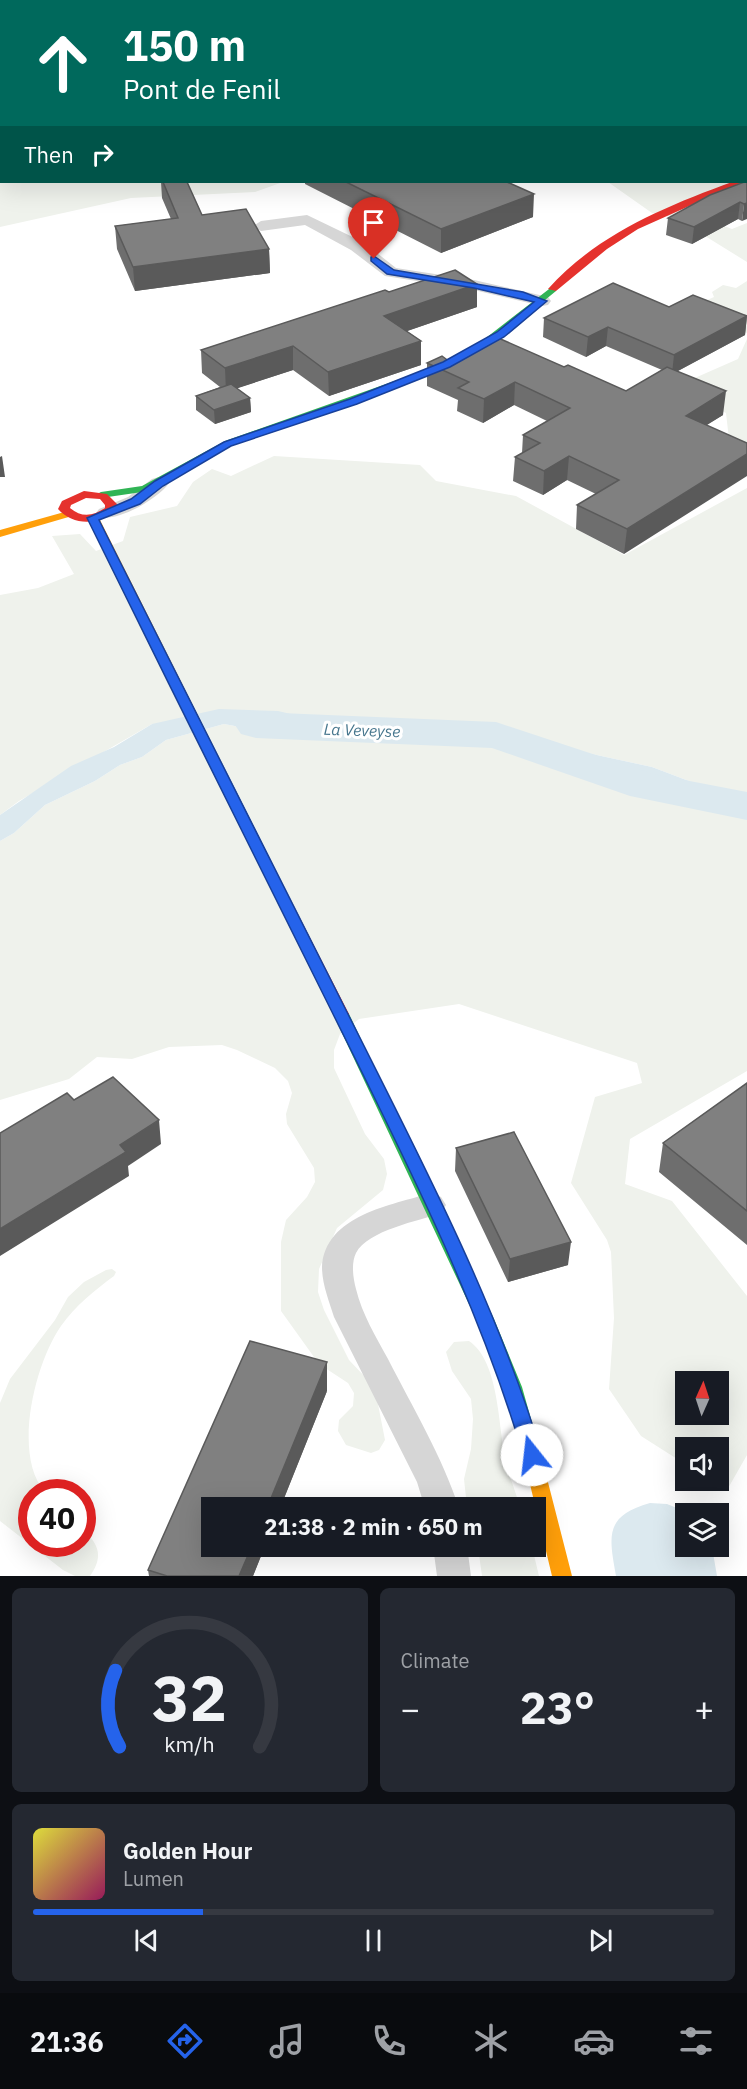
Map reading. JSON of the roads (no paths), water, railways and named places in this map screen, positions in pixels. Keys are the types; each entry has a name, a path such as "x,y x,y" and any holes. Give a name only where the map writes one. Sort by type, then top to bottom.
{"street":[{"path":"0,534 68,514 79,518 100,509 135,501 159,483 227,444 428,374 465,356 500,334 620,235 664,212 736,183"},
{"path":"261,226 307,220 357,246 391,272 474,285 542,301"},
{"path":"68,514 64,506 70,498 84,494 100,509 103,540 368,1069 466,1277 513,1387 543,1494 562,1576"},
{"path":"431,1205 377,1221 355,1232 345,1243 338,1258 337,1273 340,1294 350,1317 433,1480 438,1497"},
{"path":"451,1557 454,1576"}],"waterway":[{"name":"La Veveyse","path":"256,725 496,735 645,786 747,806"}]}
